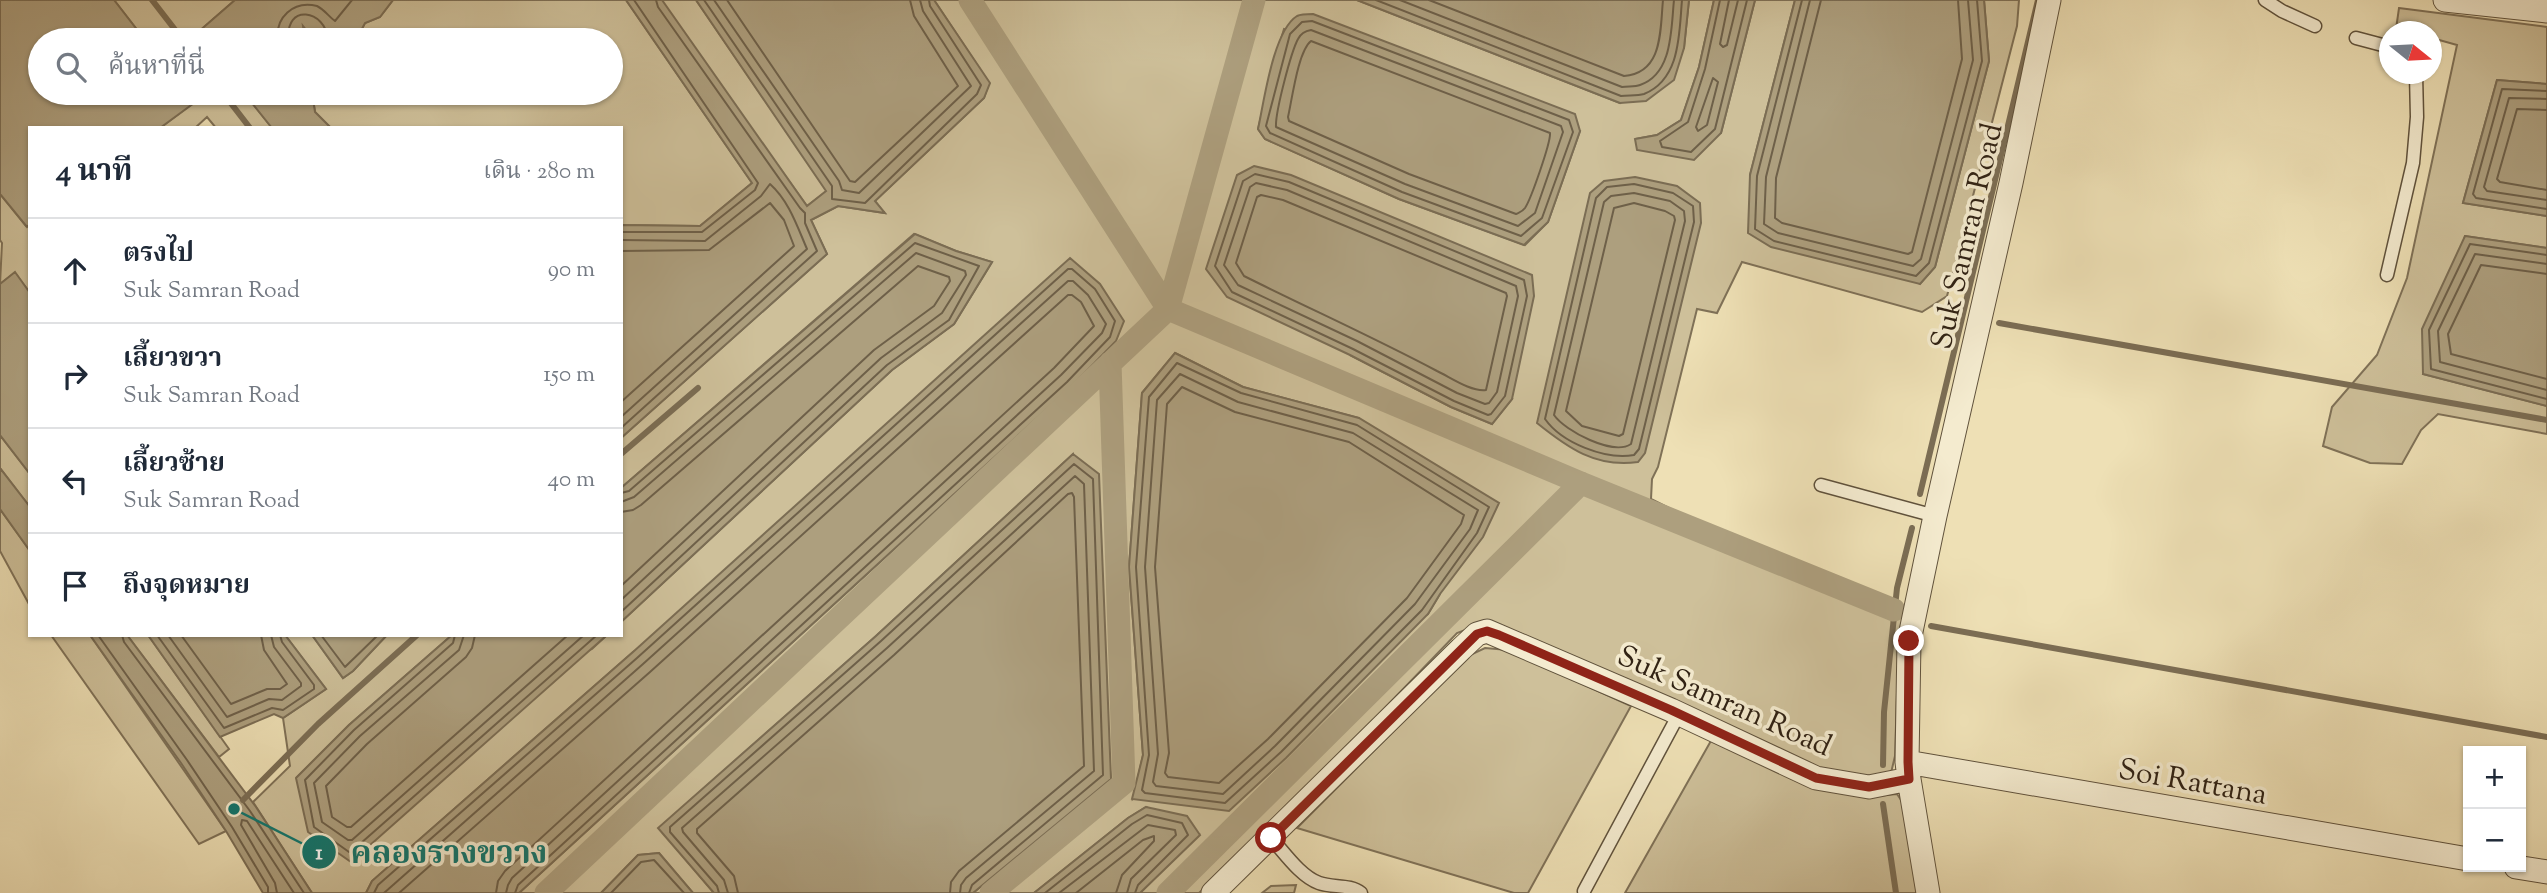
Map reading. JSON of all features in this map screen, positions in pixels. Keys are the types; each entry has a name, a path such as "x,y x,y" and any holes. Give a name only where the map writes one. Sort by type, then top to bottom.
{"street":[{"name":"Suk Samran Road","path":"1213,893 1477,634 1487,631 1679,714 1816,778 1869,787 1908,771 1909,641 2049,0"},
{"path":"2445,0 2547,11"},
{"path":"1908,771 1928,893"},
{"name":"Soi Rattana","path":"1908,771 2463,858"},
{"path":"2526,869 2547,872"}],"lane":[{"path":"2265,0 2315,26"},
{"path":"2356,38 2379,44"},
{"path":"2387,275 2413,163 2417,117 2416,84"},
{"path":"1821,485 1935,516"},
{"path":"1584,891 1679,714"},
{"path":"1271,838 1315,881 1328,886 1349,887 1361,893"}],"shaded area":[{"path":"114,0 235,0 203,28 136,28"},
{"path":"393,0 626,0 752,183 700,226 623,225 623,126 329,126 315,112 314,105 623,105 623,28 362,28 365,23 380,17"},
{"path":"658,0 696,0 827,191 807,206"},
{"path":"934,0 1357,0 1620,103 1684,48 1689,0 1714,0 1699,67 1681,120 1657,135 1635,139 1721,133 1755,0 1795,0 1750,175 1920,284 1935,267 1989,61 1984,0 2019,0 2017,26 1947,296 1922,312 1742,262 1717,313 1697,309 1658,467 1652,479 1651,499 1906,608 1897,693 1895,756 1891,773 1867,779 1817,769 1522,634 1486,622 1457,633 1299,797 1199,893 1140,893 1199,834 1146,807 1128,818 1034,893 973,893 1111,779 1073,454 876,636 659,828 714,893 693,893 659,853 638,855 601,893 519,893 1072,386 633,652 372,881 366,893 312,893 253,802 290,766 283,718 326,689 287,637 313,637 343,678 385,637 450,637 349,725 296,778 592,649 605,637 623,637 623,620 892,370 954,324 992,262 914,234 623,486 623,436 827,254 811,220 838,206 884,213 875,201 984,98 989,83","holes":["1284,29 1580,131 1548,222 1525,245 1399,199 1265,139 1258,129","1175,353 1243,387 1359,418 1440,594 1428,614 1133,799 1143,755 1129,567 1142,393","1350,355 1512,399 1492,424 1451,407"]},
{"path":"2399,8 2547,27 2547,84 2497,80 2463,203 2547,216 2547,248 2465,236 2423,374 2547,406 2547,434 2438,414 2421,430 2402,464 2370,463 2323,446 2332,407 2377,355 2407,278 2457,45 2442,41 2442,21 2397,21"},
{"path":"190,105 254,105 270,126 214,126 207,117 197,126 163,126"},
{"path":"0,194 26,226 28,225 28,290 15,273 0,284"},
{"path":"0,435 28,471 28,504 0,468"},
{"path":"0,509 28,548 28,602 0,551"},
{"path":"52,637 91,637 226,831 199,844"},
{"path":"129,637 149,637 229,749 219,757"},
{"path":"1485,648 1508,650 1631,706 1528,893 1514,893 1297,828 1468,656"},
{"path":"1712,739 1865,797 1897,794 1903,803 1919,893 1625,893"},
{"path":"1296,885 1294,893 1262,893 1271,886"}],"water":[{"path":"0,0 114,0 136,28 28,28 28,105 191,105 163,126 28,126 27,227 0,194"},
{"path":"235,0 393,0 380,17 365,23 362,28 203,28"},
{"path":"626,0 662,0 807,206 826,191 696,0 934,0 990,83 984,98 875,201 885,213 838,206 811,220 827,254 623,436 623,225 700,226 752,183"},
{"path":"1357,0 1689,0 1684,48 1674,80 1646,101 1620,103"},
{"path":"1714,0 1755,0 1721,133 1694,160 1637,150 1635,139 1657,135 1681,120 1699,67"},
{"path":"1795,0 1984,0 1989,61 1935,267 1920,284 1771,247 1748,233 1750,175"},
{"path":"1313,14 1575,114 1580,131 1548,222 1524,245 1399,199 1265,139 1258,129 1276,51 1289,24 1297,16"},
{"path":"2497,80 2547,84 2547,216 2463,203"},
{"path":"254,105 314,105 315,112 329,126 270,126"},
{"path":"1254,166 1291,175 1532,275 1534,296 1512,399 1492,424 1451,407 1350,355 1227,297 1206,269 1237,175"},
{"path":"1635,177 1677,186 1700,203 1701,223 1645,453 1638,462 1623,463 1583,454 1537,423 1590,193 1604,181"},
{"path":"915,234 992,262 954,324 892,370 623,620 623,486"},
{"path":"2465,236 2547,248 2547,406 2423,374 2422,329"},
{"path":"1070,258 1100,284 1124,321 1116,341 1072,386 519,893 366,893 372,881 633,652"},
{"path":"15,272 28,290 28,471 0,435 0,284"},
{"path":"1175,353 1243,387 1359,418 1499,503 1483,537 1428,614 1286,758 1229,811 1132,799 1143,755 1129,567 1142,393"},
{"path":"1073,454 1099,474 1111,779 973,893 714,893 658,828 876,636"},
{"path":"0,468 28,504 28,548 0,509"},
{"path":"91,637 128,637 256,807 312,893 263,893 181,763"},
{"path":"149,637 287,637 326,689 283,718 274,714 220,737"},
{"path":"313,637 385,637 353,671 343,678"},
{"path":"450,637 605,637 351,862 308,832 296,778 349,725"},
{"path":"1146,807 1187,816 1200,835 1140,893 1034,893 1128,818"},
{"path":"659,853 693,893 601,893 638,855"}],"waterway":[{"path":"152,0 174,28"},
{"path":"970,0 1168,309 1581,483 1894,610"},
{"path":"546,893 1168,309 1254,0"},
{"path":"1920,494 2038,0"},
{"path":"232,105 248,126"},
{"path":"1999,323 2547,420"},
{"path":"991,893 1124,783 1110,363"},
{"path":"623,452 698,388"},
{"path":"1168,893 1581,483"},
{"path":"1883,765 1884,712 1897,588 1912,528"},
{"path":"1931,626 2547,737"},
{"path":"243,800 318,724 415,637"},
{"path":"1883,804 1896,893"}],"place":[{"name":"คลองรางขวาง","path":"234,809"}],"route":[{"path":"1271,838 1477,634 1487,631 1499,635 1671,710 1816,778 1869,787 1909,779 1909,641"}]}
